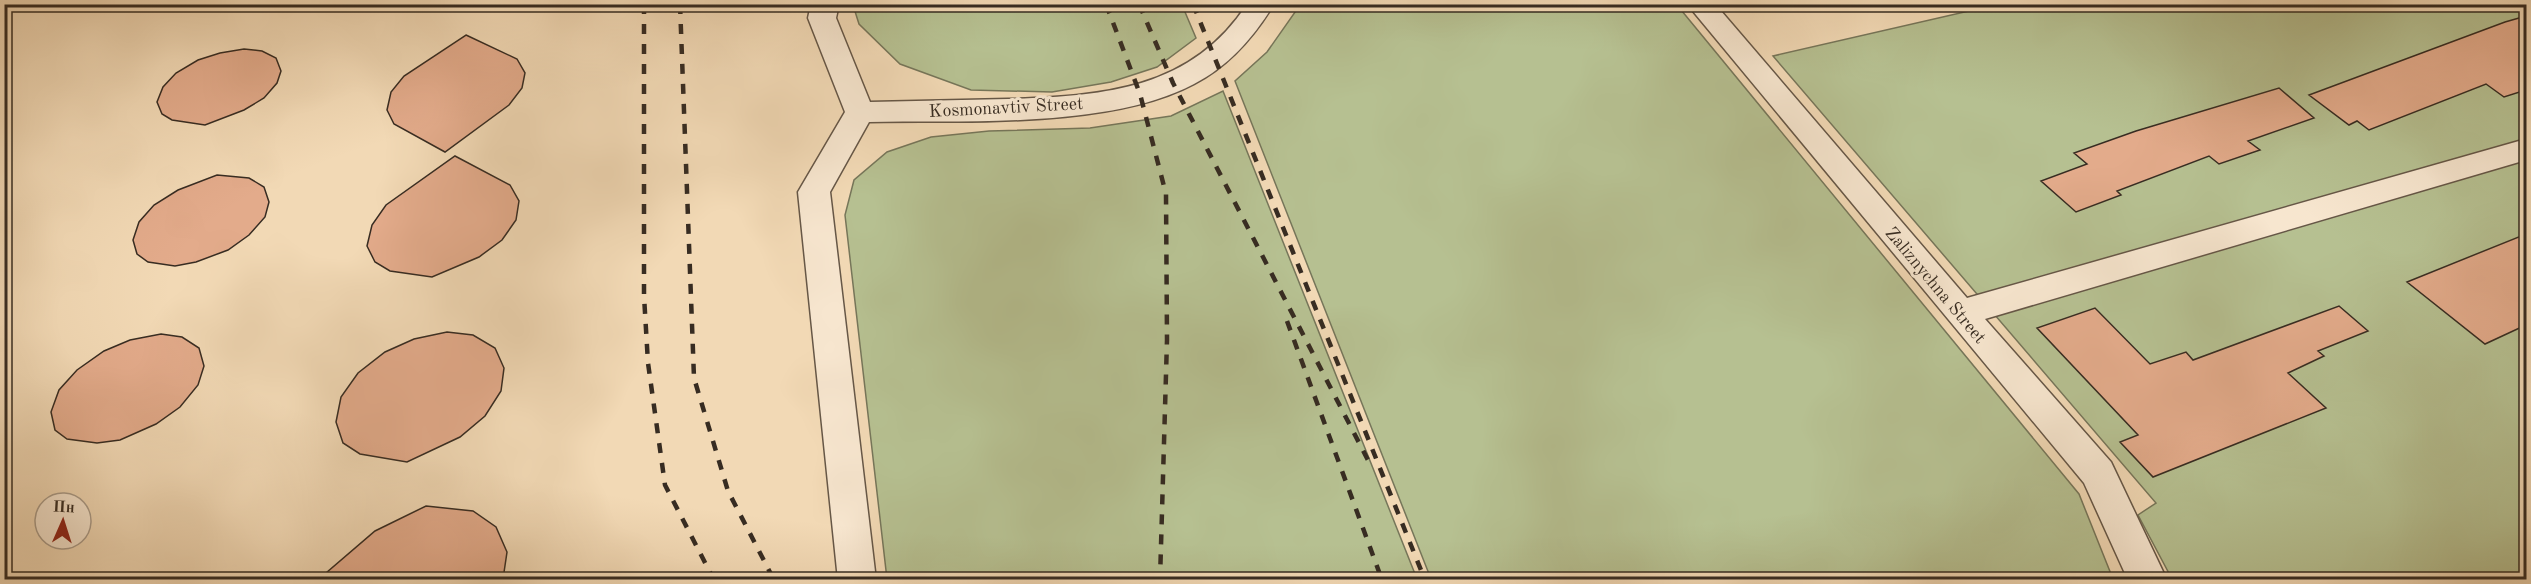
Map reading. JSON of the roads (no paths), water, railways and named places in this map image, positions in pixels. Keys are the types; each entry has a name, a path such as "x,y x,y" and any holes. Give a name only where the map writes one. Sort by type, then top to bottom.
{"street":[{"path":"825,4 822,18 860,112 814,192 857,579"},
{"name":"Kosmonavtiv Street","path":"860,112 1065,107 1140,94 1173,83 1215,57 1251,22 1261,4"},
{"name":"Zaliznychna Street","path":"1700,4 2098,473 2148,579"},
{"path":"1960,313 2526,150"}],"railway":[{"path":"644,4 644,296 648,363 665,485 714,580"},
{"path":"680,4 694,378 728,491 774,580"},
{"path":"1106,4 1140,94 1166,194 1167,340 1160,580"},
{"path":"1139,4 1173,83 1369,462"},
{"path":"1193,4 1425,580"},
{"path":"1287,321 1382,580"}]}
